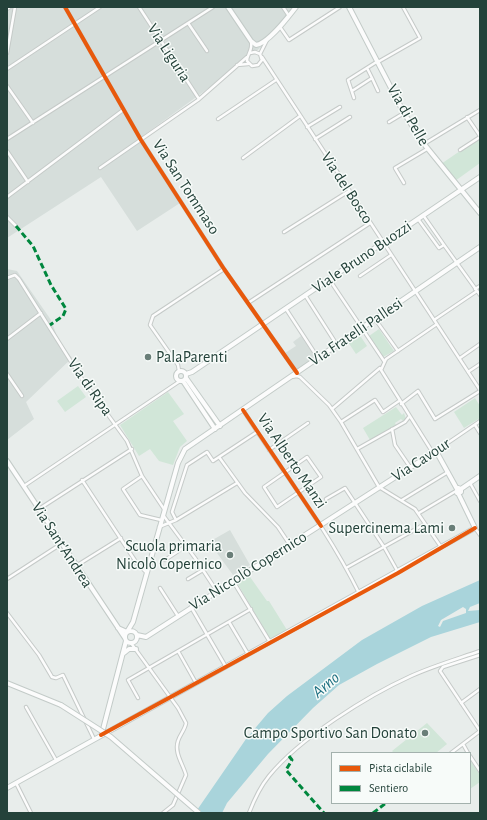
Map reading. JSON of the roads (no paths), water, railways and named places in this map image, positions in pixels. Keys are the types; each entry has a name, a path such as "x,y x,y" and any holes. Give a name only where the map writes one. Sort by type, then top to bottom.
{"main road":[{"path":"228,7 251,41 258,45 272,34 296,7"},
{"name":"Via di Pelle","path":"349,7 404,113 427,149 480,214"},
{"name":"Viale Bruno Buozzi","path":"182,379 329,279 462,192 466,187 480,177"},
{"name":"Via Fratelli Pallesi","path":"133,622 158,528 182,452 480,247"},
{"path":"179,371 182,379 215,429"},
{"path":"179,371 176,375 182,379 220,426"},
{"path":"7,788 270,642 398,573 475,528 458,490 434,452"},
{"name":"Via Cavour","path":"379,488 434,452"},
{"name":"Via Sant'Andrea","path":"7,461 76,567 118,628 131,643"},
{"path":"458,490 480,476"},
{"name":"Via Niccolò Copernico","path":"126,632 135,633 145,637 216,590 291,545 379,488"},
{"path":"131,643 126,632 133,622"},
{"path":"124,653 129,650 135,633 133,622"},
{"name":"Via Sant'Andrea","path":"118,628 126,632"},
{"path":"101,735 124,653 126,648 131,643"},
{"path":"7,683 61,705 93,724 121,744 199,813"}],"street":[{"path":"7,53 15,7"},
{"name":"Via San Tommaso","path":"65,7 73,25 141,140 224,269 297,373"},
{"path":"7,68 100,7"},
{"name":"Via Liguria","path":"139,7 199,99"},
{"path":"7,139 213,7"},
{"path":"283,7 289,16"},
{"path":"280,26 290,40 340,7"},
{"path":"354,98 348,80 378,61 420,38 403,7"},
{"path":"188,23 206,51"},
{"path":"260,64 261,56 272,34"},
{"path":"100,168 199,99 247,57 250,53 251,41"},
{"path":"250,53 255,52 261,56"},
{"name":"Via del Bosco","path":"261,56 460,358 480,391"},
{"path":"247,57 249,64"},
{"path":"237,66 249,64 254,66 260,64 268,67"},
{"path":"367,68 378,91"},
{"path":"352,91 372,78"},
{"path":"218,119 276,80"},
{"path":"7,86 33,122"},
{"path":"307,127 340,107"},
{"path":"7,197 123,110"},
{"path":"424,144 480,110"},
{"path":"389,122 404,113"},
{"path":"243,158 300,116"},
{"path":"315,139 350,117"},
{"path":"460,150 480,136 467,118"},
{"path":"404,183 396,168 427,149"},
{"path":"7,151 28,182"},
{"path":"284,232 349,191"},
{"path":"7,217 16,226"},
{"path":"424,217 480,295"},
{"path":"419,220 439,248 444,245"},
{"path":"248,303 370,223"},
{"path":"360,276 391,255"},
{"path":"179,371 178,365 150,325 151,320 153,316 224,269"},
{"name":"Via di Ripa","path":"7,278 12,275 17,276 82,379 116,424 132,449 142,476 164,509"},
{"path":"329,279 384,361"},
{"path":"434,320 480,286"},
{"path":"305,296 337,345"},
{"path":"286,308 318,358"},
{"path":"7,339 41,313"},
{"path":"375,319 398,351"},
{"path":"332,409 381,368 384,361 437,324"},
{"path":"460,358 480,344"},
{"path":"468,372 480,364"},
{"path":"300,377 304,368"},
{"path":"381,368 381,372 408,416 434,452"},
{"path":"7,374 22,396"},
{"path":"290,377 300,377 332,409 379,488 413,506 441,548"},
{"path":"24,486 182,379"},
{"path":"341,422 375,400 383,412 418,391 435,419 480,391"},
{"name":"Via Alberto Manzi","path":"243,410 321,526 346,568 359,594"},
{"path":"357,449 407,420 408,416"},
{"name":"Via Cavour","path":"434,452 480,421"},
{"name":"Via Alberto Manzi","path":"269,450 308,423"},
{"path":"475,425 480,433"},
{"path":"392,429 395,446 410,467"},
{"path":"176,520 172,512 187,465 207,452 214,461 257,432"},
{"path":"38,509 132,449"},
{"path":"219,457 237,483 278,527 291,545"},
{"path":"307,457 321,477 298,492 277,507 264,487 307,457"},
{"path":"401,500 448,472"},
{"path":"142,476 123,489 140,515 161,520"},
{"path":"82,480 136,562 146,572"},
{"path":"469,482 480,501"},
{"path":"158,528 169,524 237,483"},
{"path":"326,499 345,488 384,547 398,573"},
{"path":"419,513 458,490"},
{"path":"162,515 186,546 216,590"},
{"path":"346,568 425,524"},
{"path":"475,528 480,535"},
{"path":"76,567 121,538"},
{"path":"7,579 61,544"},
{"path":"165,560 186,546"},
{"path":"188,579 203,570"},
{"path":"233,580 270,642"},
{"path":"160,588 178,616"},
{"path":"191,607 226,667"},
{"path":"138,698 128,680 251,609"},
{"path":"7,613 39,655 52,677 56,678 63,675 95,739"},
{"path":"229,622 248,655"},
{"name":"Via Sant'Andrea","path":"131,643 149,667 186,723 177,742 178,755 186,775 173,805 163,813"},
{"path":"178,651 197,683"},
{"path":"249,813 262,785 275,769 297,749 336,720 377,694 412,676 480,651"},
{"path":"453,752 480,731 479,727 460,703 440,673 440,669 480,655"},
{"path":"460,703 480,689"},
{"path":"26,707 56,761"},
{"path":"463,744 468,752"},
{"path":"471,757 480,771"},
{"path":"16,783 31,813"}],"water":[{"name":"Arno","path":"480,580 480,603 470,607 468,611 480,610 480,622 431,637 339,685 313,708 268,754 227,803 222,813 195,813 246,739 268,713 287,696 362,640 422,606","holes":["463,607 466,609 466,613 443,621 440,627 438,626 441,620"]}],"place":[{"name":"PalaParenti","path":"148,357"},
{"name":"Supercinema Lami","path":"452,528"},
{"name":"Scuola primaria Nicolò Copernico","path":"230,555"},
{"name":"Campo Sportivo San Donato","path":"425,733"}]}
